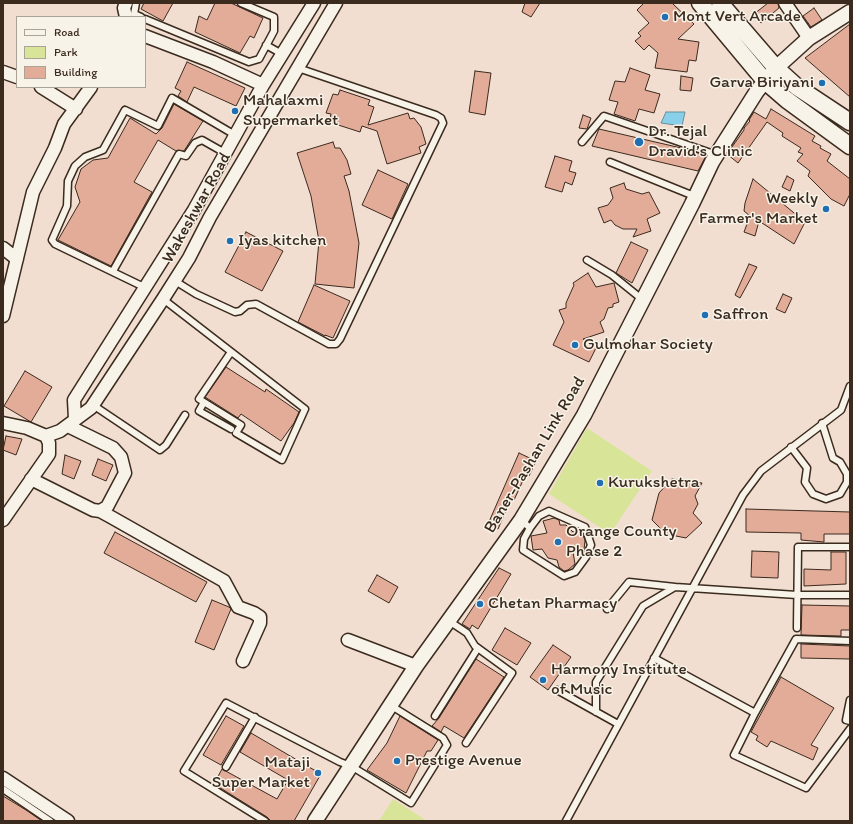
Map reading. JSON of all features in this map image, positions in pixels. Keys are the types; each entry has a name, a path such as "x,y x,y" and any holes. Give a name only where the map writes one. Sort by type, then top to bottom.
{"main road":[{"path":"700,3 761,86 787,100 850,146"},
{"path":"720,3 776,68 797,87 850,122"}],"street":[{"path":"126,3 124,8 126,16"},
{"name":"Wakeshwar Road","path":"71,423 74,400 194,210 262,85 314,3"},
{"name":"Wakeshwar Road","path":"46,436 60,431 92,405 163,299 175,281 226,189 336,3"},
{"path":"785,3 809,38"},
{"name":"Baner-Pashan Link Road","path":"315,821 390,705 448,620 525,524 643,300 692,196 714,154 761,86 776,68 809,38 850,12"},
{"path":"146,36 214,62 262,85"},
{"path":"3,72 16,77"},
{"path":"43,88 76,109"},
{"path":"3,316 33,192 55,148 64,124 90,88"},
{"path":"3,248 17,259"},
{"path":"146,288 163,299"},
{"path":"3,423 27,428 46,436 49,443 50,454 3,520"},
{"path":"71,423 113,448 121,457 125,473 107,507 100,511"},
{"path":"31,479 93,510 100,511 224,581 238,607 260,617 260,623 243,661"},
{"path":"348,640 416,666"},
{"path":"3,778 52,819 68,821"}],"lane":[{"path":"136,3 134,14 139,16"},
{"path":"146,18 249,62 259,59 274,31 274,17 241,3"},
{"path":"266,45 282,54"},
{"path":"175,281 196,294 234,312 240,311 247,305 256,304 329,344 336,344 340,339 443,123 441,118 436,115 298,68"},
{"path":"146,288 55,244 52,236 67,206 68,182 75,166 86,157 103,150 124,110 158,126 172,98 235,135"},
{"path":"582,142 604,116 714,154"},
{"path":"113,271 179,154 186,156 195,143 202,140 225,153"},
{"path":"610,162 692,196"},
{"path":"587,260 612,275 643,300"},
{"path":"163,299 305,409 282,460 236,433 241,425 200,399 230,352"},
{"path":"566,821 743,495 761,471 822,422 841,410 850,386"},
{"path":"204,402 199,411 230,429"},
{"path":"92,405 160,450 166,445 185,416"},
{"path":"791,448 807,468 805,482 813,494 826,499 840,494 845,488 847,474 840,462 834,458 822,422"},
{"path":"549,511 584,527 591,545 586,557 575,572 564,576 523,550 525,524 549,511"},
{"path":"797,628 798,547 850,547"},
{"path":"606,609 629,582 692,588 797,594 850,595"},
{"path":"596,712 596,682 643,606 675,586"},
{"path":"448,620 467,634 478,648 512,673 466,743"},
{"path":"850,641 796,639 755,713 734,755 806,788 850,729"},
{"path":"435,716 478,648"},
{"path":"654,658 755,713"},
{"path":"557,690 618,724"},
{"path":"850,700 846,720 850,721"},
{"path":"265,821 184,770 226,703 340,762 351,766 411,803 447,745 443,738 390,705"},
{"path":"226,767 255,717"},
{"path":"3,790 52,819"}],"green space":[{"name":"Kurukshetra","path":"587,428 652,471 610,534 549,494"},
{"path":"393,799 427,821 379,821"}],"water":[{"path":"666,112 685,112 682,126 661,123"}],"building":[{"path":"144,3 173,3 163,21 141,9"},
{"path":"215,3 231,3 263,18 254,38 250,36 240,53 195,32 199,16 207,20"},
{"path":"525,3 540,3 531,17 522,12"},
{"path":"644,3 672,3 694,24 678,39 699,42 696,61 689,60 687,72 655,68 658,53 649,45 644,50 635,41 641,36 638,33 649,23 637,10"},
{"path":"768,3 778,3 779,8 761,23 754,14"},
{"path":"814,8 822,20 811,27 803,16"},
{"path":"850,24 850,97 805,58"},
{"path":"187,62 245,88 236,106 194,87 187,102 178,96 181,91 175,88"},
{"path":"630,68 650,75 645,90 660,94 654,113 639,109 635,121 614,114 618,102 609,100 615,81 625,82"},
{"path":"475,71 491,73 485,115 469,112"},
{"path":"681,76 693,78 691,91 680,90"},
{"path":"340,90 370,100 368,105 374,107 368,125 408,113 410,119 414,118 421,127 426,144 419,147 421,153 387,164 377,131 362,126 360,132 329,122 331,114 326,113 333,94 338,95"},
{"path":"174,104 203,121 184,151 176,151 158,140 134,182 152,192 111,266 58,240 80,202 75,187 81,169 93,160 108,158 130,118 156,134 162,128"},
{"path":"771,109 815,136 812,141 821,146 820,148 831,154 827,161 850,179 850,194 844,206 831,199 808,176 810,171 797,161 803,154 798,152 801,148 782,136 783,133 767,122 738,163 727,154 750,121 749,120 754,112 766,119"},
{"path":"583,115 591,118 587,129 579,128"},
{"path":"599,129 690,150 706,156 698,171 592,146"},
{"path":"333,142 335,148 340,148 347,160 351,174 344,176 349,191 359,243 354,288 315,284 319,241 311,196 297,153"},
{"path":"555,156 572,161 569,171 576,173 572,185 565,182 562,192 545,187"},
{"path":"378,170 408,184 392,219 362,205"},
{"path":"787,176 794,180 790,191 782,187"},
{"path":"753,179 805,222 794,244 759,221 755,236 744,232 750,216 744,211 745,203"},
{"path":"624,183 626,189 642,194 649,192 660,213 647,219 651,231 633,237 637,229 623,229 615,225 611,220 604,223 598,208 608,205 613,198 610,188"},
{"path":"246,232 283,251 262,291 225,272"},
{"path":"631,242 648,250 632,283 616,273"},
{"path":"749,264 757,267 740,298 735,295"},
{"path":"588,273 596,287 614,283 619,302 613,304 613,307 608,308 604,319 600,322 604,332 583,339 597,346 589,362 553,345 564,322 559,310 566,308 566,303 574,285 573,283"},
{"path":"314,285 350,301 333,338 325,336 298,322"},
{"path":"783,294 792,298 785,313 776,309"},
{"path":"226,367 265,392 266,389 299,412 294,423 281,441 241,414 238,418 205,397"},
{"path":"25,371 52,387 31,422 4,406"},
{"path":"6,436 22,439 16,455 3,450"},
{"path":"519,453 536,461 529,476 526,474 514,500 511,499 498,529 488,524"},
{"path":"65,455 81,461 74,479 62,474"},
{"path":"98,459 113,465 106,481 92,475"},
{"path":"672,479 702,483 695,496 698,504 693,513 702,523 686,538 666,534 652,520 659,493"},
{"path":"746,509 850,512 850,534 824,534 824,542 801,540 801,533 746,532"},
{"name":"Orange County Phase 2","path":"554,518 559,520 560,525 566,525 573,532 581,530 585,540 584,550 573,552 575,564 568,570 564,571 559,567 557,560 548,558 542,549 533,550 531,536 547,533 543,521"},
{"path":"115,532 207,582 196,602 104,553"},
{"path":"752,551 779,552 778,578 751,577"},
{"path":"831,552 846,552 846,584 804,586 804,569 831,570"},
{"path":"499,568 511,574 478,629 472,625 470,629 462,624"},
{"path":"377,575 398,587 389,603 368,591"},
{"path":"212,600 231,609 214,650 195,642"},
{"path":"802,605 850,606 850,630 841,630 841,636 801,635"},
{"path":"505,628 531,643 517,665 492,650"},
{"path":"801,644 850,646 850,659 801,658"},
{"path":"553,645 571,657 548,690 530,677"},
{"path":"476,659 504,677 464,738 444,726 441,732 432,726 439,718"},
{"path":"781,677 834,708 811,745 818,748 813,760 771,741 767,747 756,740 758,736 751,732"},
{"path":"226,716 244,726 221,765 203,755"},
{"name":"Prestige Avenue","path":"400,716 438,740 431,751 427,751 406,793 367,770 387,743"},
{"path":"251,733 321,774 294,821 271,821 214,784 222,769 277,799 288,780 240,752"},
{"path":"3,796 26,810 42,821 3,821"}],"place":[{"name":"Mont Vert Arcade","path":"665,17"},
{"name":"Garva Biriyani","path":"822,83"},
{"name":"Mahalaxmi Supermarket","path":"235,111"},
{"name":"Dr. Tejal Dravid’s Clinic","path":"639,142"},
{"name":"Weekly Farmer's Market","path":"826,209"},
{"name":"Iyas kitchen","path":"230,241"},
{"name":"Saffron","path":"705,315"},
{"name":"Gulmohar Society","path":"575,345"},
{"name":"Kurukshetra","path":"600,483"},
{"name":"Orange County Phase 2","path":"558,542"},
{"name":"Chetan Pharmacy","path":"480,604"},
{"name":"Harmony Institute of Music","path":"543,680"},
{"name":"Prestige Avenue","path":"397,761"},
{"name":"Mataji Super Market","path":"318,773"}]}
